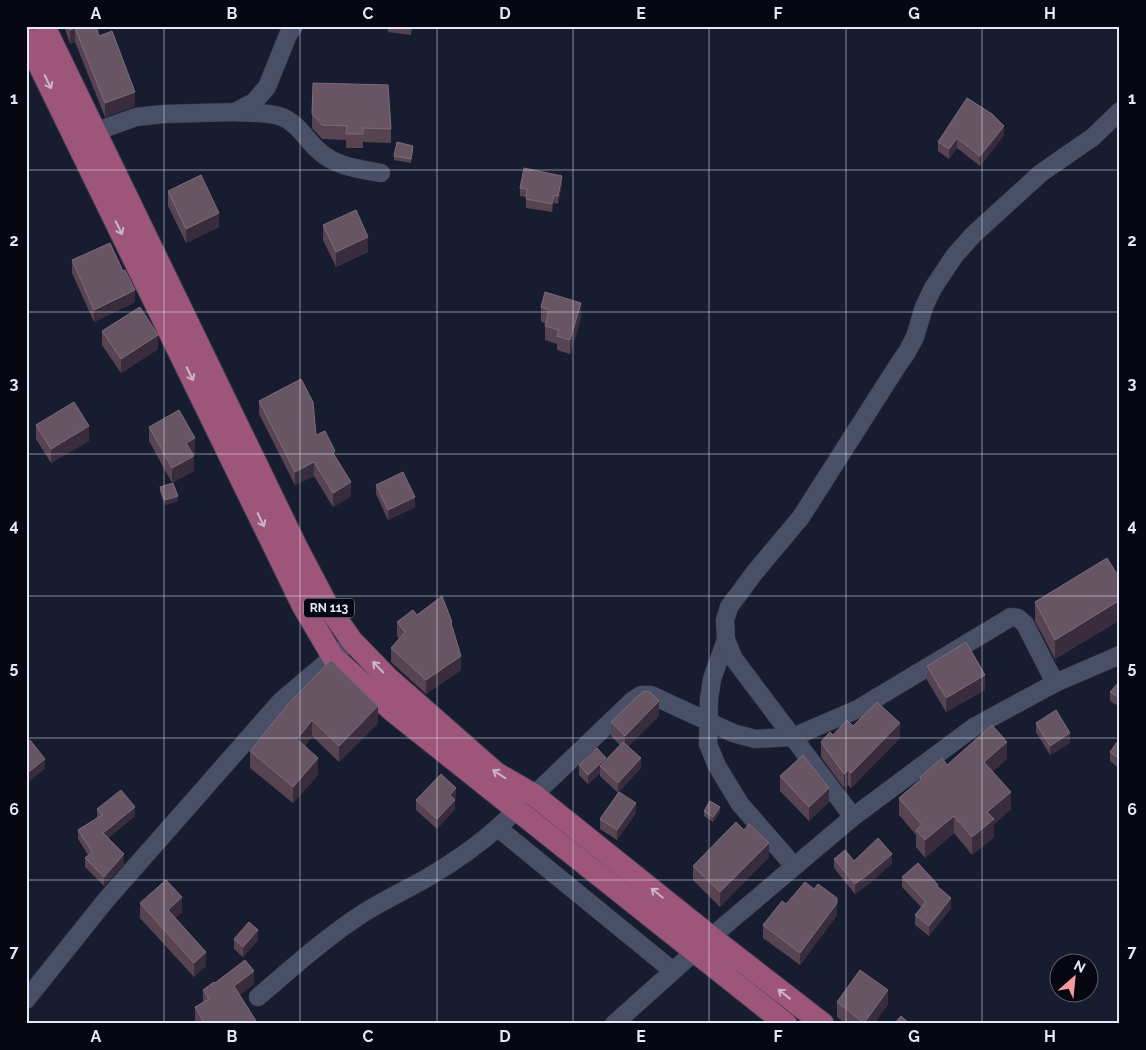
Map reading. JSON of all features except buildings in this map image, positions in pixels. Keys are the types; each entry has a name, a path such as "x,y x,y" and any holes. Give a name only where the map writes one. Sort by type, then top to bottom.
{"main road":[{"name":"RN 113","path":"44,26 296,546 327,605 352,641 388,678 496,773 534,795 823,1024"},
{"name":"RN 113","path":"26,38 303,606 333,657 394,712 786,1024"}],"street":[{"path":"235,112 254,102 267,87 284,43 294,26"},
{"path":"853,817 734,659 726,640 725,620 729,607 755,572 801,517 907,352 915,337 924,307 955,256 974,234 1041,173 1093,138 1120,111"},
{"path":"94,132 136,117 164,114 235,112 279,116 288,120 328,158 342,165 381,173"},
{"path":"534,795 632,701 641,695 651,695 732,733 756,739 793,737 858,710 1011,617 1018,618 1025,624 1055,683"},
{"path":"726,640 712,678 709,699 708,744 721,774 740,804 794,866"},
{"path":"26,1000 106,900 280,701 352,641"},
{"path":"614,1024 711,937 853,817 974,727 1055,683 1120,655"},
{"path":"258,998 331,935 364,912 427,878 470,850 498,828 516,810"},
{"path":"498,828 674,971"}]}
